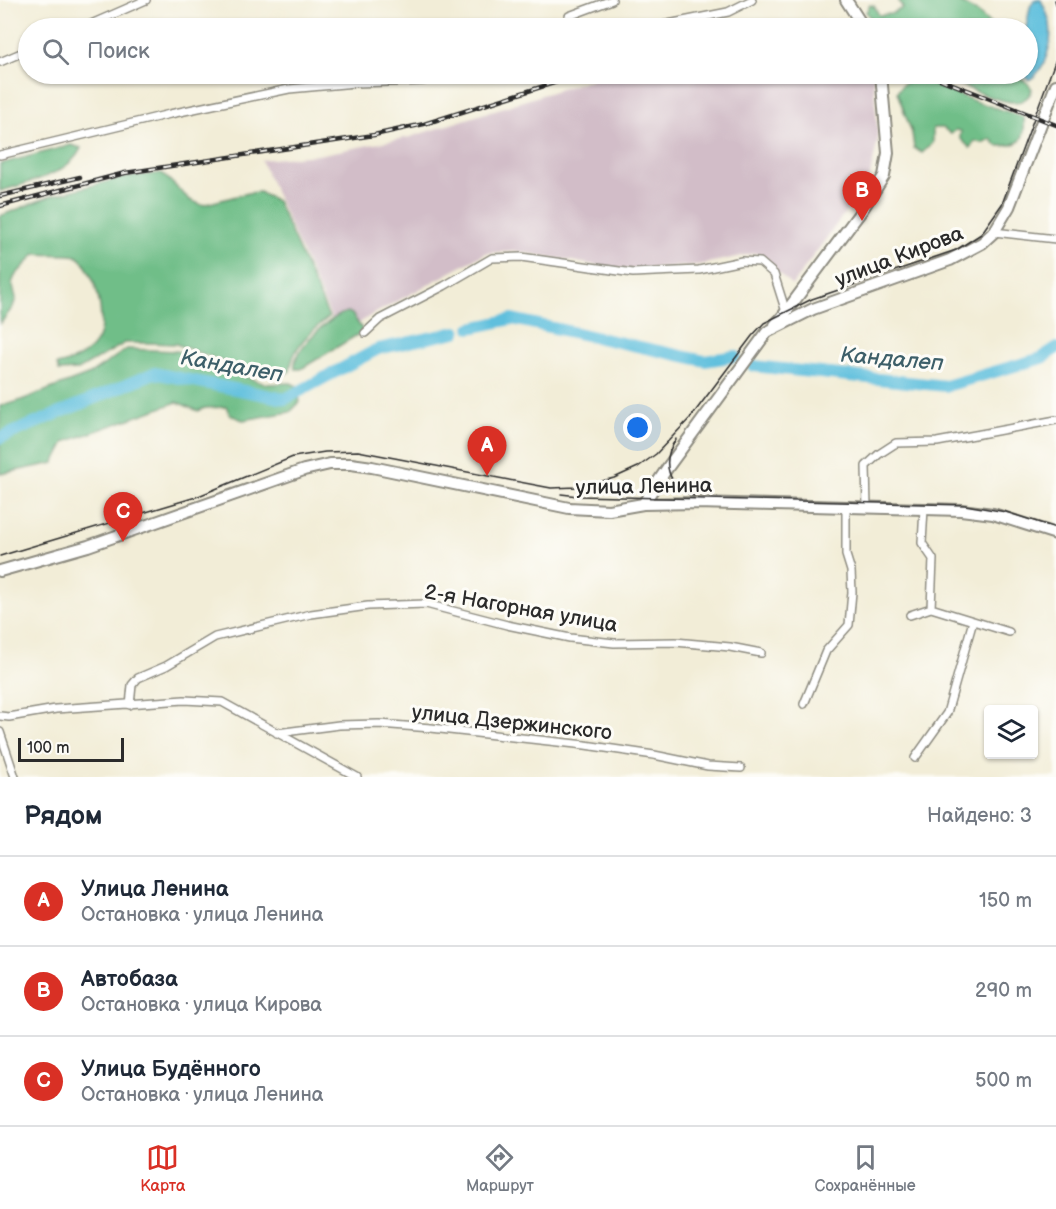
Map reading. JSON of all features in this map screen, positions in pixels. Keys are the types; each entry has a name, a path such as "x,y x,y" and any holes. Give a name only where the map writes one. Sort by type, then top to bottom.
{"main road":[{"path":"846,0 858,18"},
{"name":"улица Кирова","path":"643,504 767,332 786,312 862,210 884,176 888,153 882,84"},
{"name":"улица Кирова","path":"767,332 813,309 950,260 982,243 994,232 1009,207 1056,85"},
{"name":"улица Ленина","path":"0,571 88,546 273,480 330,464 372,467 569,508 609,510 643,504 698,503 977,511 1056,534"}],"street":[{"path":"105,18 146,0"},
{"path":"569,16 612,0"},
{"path":"698,18 728,12 752,0"},
{"path":"0,62 18,54"},
{"path":"0,155 170,114 289,89 344,84"},
{"path":"994,232 1056,239"},
{"path":"365,333 380,319 492,258 521,257 633,273 699,270 742,261 760,262 774,274 786,312"},
{"path":"867,508 866,466 879,454 896,444 937,442 1056,420"},
{"path":"804,704 826,651 849,625 852,592 851,571 846,555 846,507"},
{"path":"924,509 922,543 933,559 931,608"},
{"name":"2-я Нагорная улица","path":"130,705 132,685 138,678 166,666 215,637 311,614 368,606 426,604 507,625 570,638 614,643 686,643 730,646 761,653"},
{"path":"910,615 931,608 1009,632"},
{"path":"915,758 947,713 973,621"},
{"path":"0,716 9,717 56,709 184,700 222,702 357,777"},
{"name":"улица Дзержинского","path":"277,733 339,725 379,724 585,745 708,766 741,768"},
{"path":"0,732 15,777"}],"shaded area":[{"path":"577,84 874,84 878,139 869,180 792,285 756,253 699,265 634,270 516,251 486,253 368,317 340,337 261,160 318,155 410,137"}],"green space":[{"path":"900,0 956,0 984,18 870,18 866,12 870,5 874,6 879,15 891,14 903,8"},
{"path":"903,84 934,84 974,101 1024,117 1024,132 1020,141 1011,145 997,146 991,139 982,143 975,141 970,148 960,138 961,131 956,130 951,134 943,128 933,128 933,143 922,153 914,148 912,133 897,92"},
{"path":"959,84 1028,84 1032,89 1028,97 1018,102 986,95"},
{"path":"71,145 81,148 67,165 46,177 0,191 0,164"},
{"path":"162,173 190,200 202,205 259,192 277,201 329,317 298,347 290,371 285,374 260,375 176,344 125,343 78,370 59,371 57,365 69,362 91,349 98,338 100,329 100,307 94,282 83,262 73,255 35,254 15,276 12,283 16,298 13,307 0,324 0,216 51,196 125,177"},
{"path":"348,312 352,314 362,332 301,369 295,369 295,361 299,352 314,334 332,320"},
{"path":"127,349 177,351 265,384 291,383 297,386 300,402 290,412 243,420 230,415 227,407 205,408 198,411 177,402 65,442 54,463 0,474 0,406 90,374"}],"water":[{"path":"1034,0 1041,0 1051,30 1047,55 1038,72 1038,18 1028,18"}],"waterway":[{"name":"Кандалеп","path":"471,328 512,319 705,361 735,356"},
{"name":"Кандалеп","path":"0,438 154,373 285,399 378,349 456,332"},
{"name":"Кандалеп","path":"753,366 946,386 1042,358 1056,348"}],"tram line":[{"path":"1055,0 1056,4"},
{"path":"0,556 196,497 293,457 325,452 358,451 551,488 578,487 614,478 638,467 656,454 691,417 764,323 812,299 956,250 981,234 1002,204 1056,59"},
{"path":"676,439 668,456 669,473 678,487 694,496"},
{"path":"561,494 965,505 1006,512 1056,528"}],"railway":[{"path":"0,206 125,173 374,135 424,124 550,84"},
{"path":"952,84 1056,125"},
{"path":"0,196 80,177"}],"place":[{"name":"Автобаза","path":"862,221"},
{"name":"Улица Ленина","path":"487,476"},
{"name":"Улица Будённого","path":"123,542"}]}
